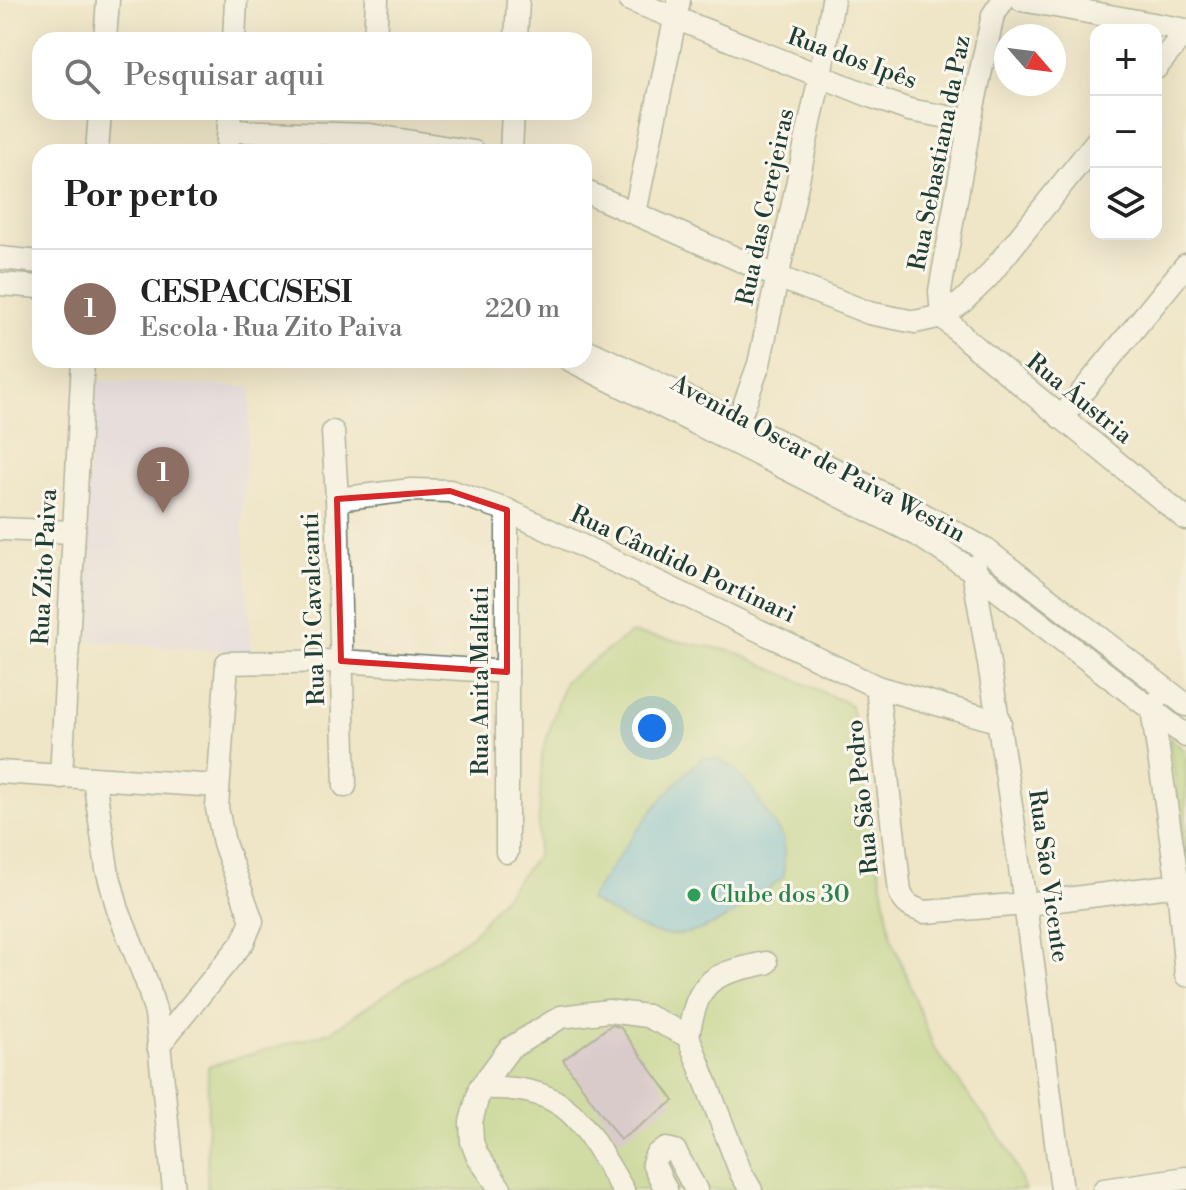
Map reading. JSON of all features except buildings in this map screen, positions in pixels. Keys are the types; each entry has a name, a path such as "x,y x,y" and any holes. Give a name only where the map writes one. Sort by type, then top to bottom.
{"street":[{"path":"106,32 108,0"},
{"path":"234,32 236,0"},
{"path":"375,32 377,0"},
{"path":"516,32 518,0"},
{"name":"Rua dos Ipês","path":"630,0 677,9 820,76 909,110 970,121"},
{"name":"Rua das Cerejeiras","path":"735,432 759,364 820,76 833,0"},
{"path":"1008,0 1186,30 1162,60"},
{"name":"Rua Sebastiana da Paz","path":"942,316 940,291 970,121 993,15 1008,0"},
{"path":"635,213 677,9"},
{"path":"98,144 99,120"},
{"path":"511,144 513,120"},
{"path":"229,132 370,123 445,144"},
{"path":"592,194 778,277 869,313 915,322 942,316 987,278 1090,149"},
{"path":"0,258 32,261"},
{"path":"1061,418 1186,265"},
{"path":"0,284 32,286"},
{"name":"Rua Áustria","path":"942,316 1061,418 1183,510"},
{"name":"Avenida Oscar de Paiva Westin","path":"592,353 918,535 973,571 1186,736"},
{"name":"Rua Zito Paiva","path":"61,777 83,368"},
{"name":"Avenida Oscar de Paiva Westin","path":"588,368 910,507 985,549 1186,705"},
{"name":"Rua Di Cavalcanti","path":"333,432 345,786"},
{"name":"Rua Cândido Portinari","path":"337,499 411,490 450,491 507,510 877,687 1000,722"},
{"name":"Rua Anita Malfati","path":"507,510 507,852"},
{"path":"0,529 73,532"},
{"path":"973,571 985,549"},
{"name":"Rua São Vicente","path":"973,571 1000,722 1062,1190"},
{"path":"158,1046 243,942 252,921 224,843 217,808 227,663 341,661 507,672"},
{"name":"Rua São Pedro","path":"877,687 900,892 904,902 913,909 925,912 1026,904 1182,885"},
{"path":"1164,688 1152,709 1182,885 1186,975"},
{"path":"0,772 217,786"},
{"path":"94,779 107,869 118,910 156,1014 174,1190"},
{"path":"751,1190 741,1173 688,1036 693,1008 703,988 725,971 766,963"},
{"path":"501,1190 472,1142 471,1122 480,1088 509,1049 561,1017 608,1011 647,1016 688,1036"},
{"path":"480,1088 530,1089 563,1105 583,1125 623,1190"},
{"path":"666,1190 653,1163 656,1155 666,1149 675,1151 696,1190"},
{"path":"1104,1190 1186,1178"}],"highlighted area":[{"path":"450,491 507,510 507,672 341,661 337,499"}],"shaded area":[{"path":"98,381 252,387 242,518 252,653 77,640 85,508"}],"green space":[{"name":"Clube dos 30","path":"631,633 733,651 851,705 891,936 934,1048 1009,1150 1025,1190 207,1190 208,1066 330,1032 472,935 537,856 542,753 565,681"},
{"path":"1169,738 1186,751 1186,862"}],"water":[{"path":"703,757 718,759 733,767 751,788 784,840 784,876 742,909 690,933 656,933 589,900 656,807"}],"place":[{"name":"CESPACC/SESI","path":"163,513"},
{"name":"Clube dos 30","path":"694,895"}]}
